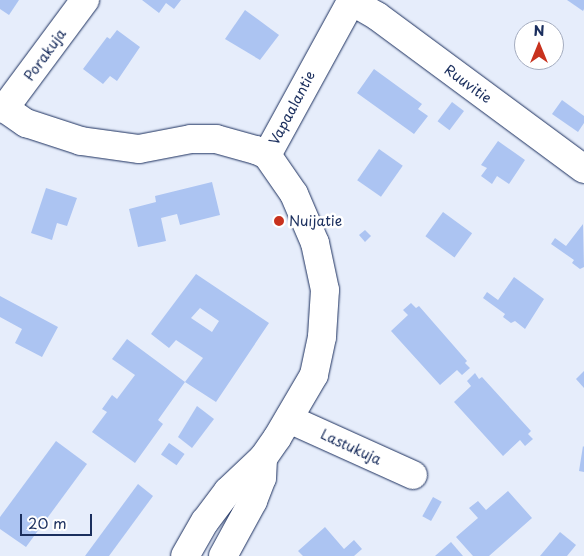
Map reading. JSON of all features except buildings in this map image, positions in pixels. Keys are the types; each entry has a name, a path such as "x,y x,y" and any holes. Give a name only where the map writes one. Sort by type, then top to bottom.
{"street":[{"name":"Porakuja","path":"2,107 85,0"},
{"name":"Vapaalantie","path":"2,107 26,123 81,142 139,149 191,139 216,139 241,144 267,155 351,1"},
{"name":"Ruuvitie","path":"351,1 377,16 584,169"},
{"path":"185,556 205,521 228,490 263,458 289,419 314,375 322,337 325,290 318,251 304,214 267,155"},
{"name":"Lastukuja","path":"289,419 413,475"},
{"path":"223,556 253,501 262,478 263,458"}],"place":[{"name":"Nuijatie","path":"279,221"}]}
